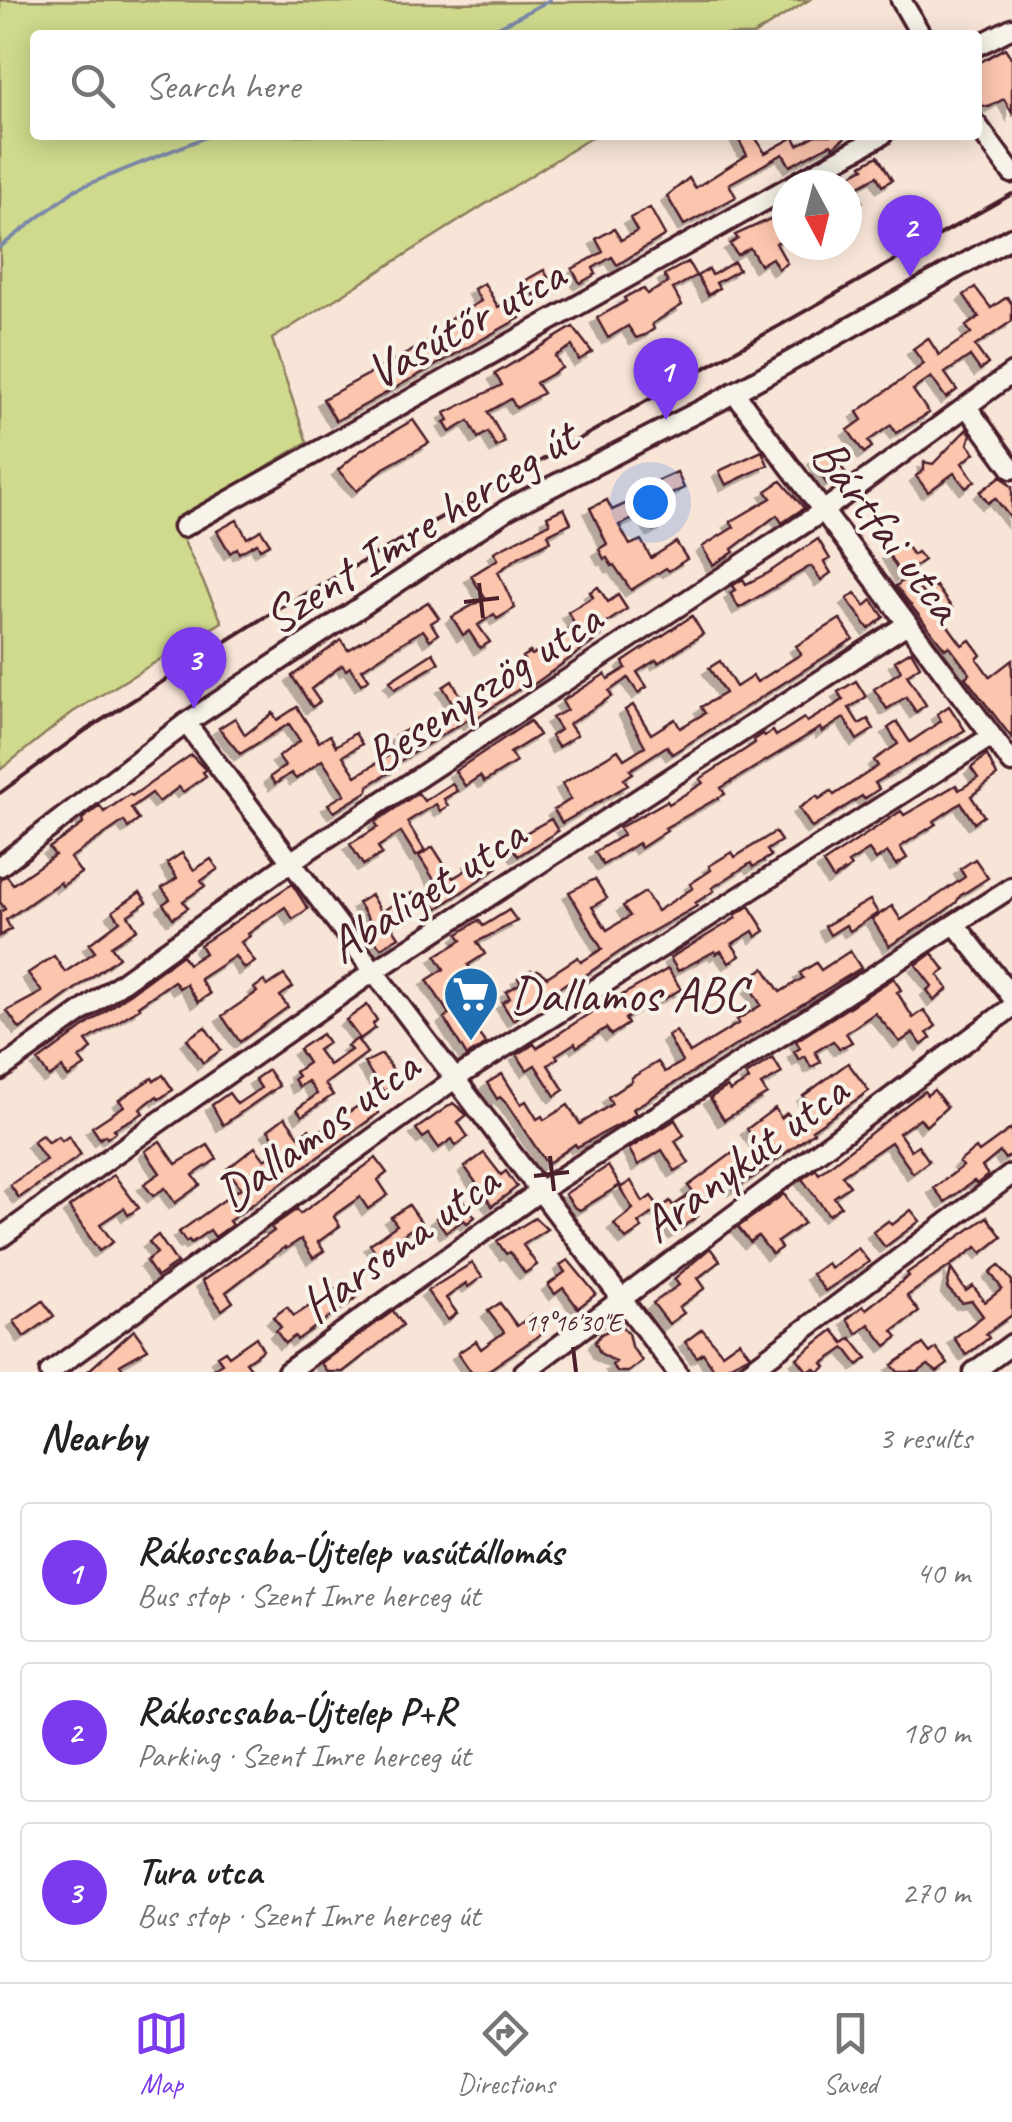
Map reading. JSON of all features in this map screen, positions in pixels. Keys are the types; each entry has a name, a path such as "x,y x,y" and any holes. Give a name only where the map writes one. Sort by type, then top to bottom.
{"street":[{"path":"901,0 918,30"},
{"path":"982,43 1012,28"},
{"path":"982,132 1012,173"},
{"name":"Vasútőr utca","path":"820,170 873,140"},
{"name":"Vasútőr utca","path":"183,527 772,197"},
{"name":"Szent Imre herceg út","path":"0,866 186,723 508,508 734,392 1012,237"},
{"name":"Besenyszög utca","path":"0,1070 289,863 823,511 1012,373"},
{"name":"Bártfai utca","path":"734,392 1012,763"},
{"path":"966,407 1012,469"},
{"name":"Abaliget utca","path":"0,1238 373,972 906,624"},
{"path":"186,723 677,1372"},
{"name":"Dallamos utca","path":"50,1372 456,1078 992,736"},
{"name":"Harsona utca","path":"287,1372 540,1191 1012,886"},
{"path":"955,924 1012,997"},
{"name":"Aranykút utca","path":"524,1372 1012,1008"},
{"path":"748,1372 1012,1174"},
{"path":"974,1372 1012,1344"}],"green space":[{"path":"0,0 809,0 761,30 30,30 30,140 587,140 272,339 307,442 175,522 222,622 73,712 0,770"}],"building":[{"path":"1005,48 1012,59 1012,113 1004,99 983,106 982,61"},
{"path":"739,140 757,140 765,153 789,140 796,140 798,145 807,140 842,140 790,166 783,154 729,184 736,197 684,225 667,196 689,178 695,188 747,155"},
{"path":"878,156 892,180 882,186 877,176 862,184 862,165"},
{"path":"650,208 665,235 617,265 612,257 593,268 596,274 580,283 572,269 603,252 596,239 614,229 621,240 637,231 630,218"},
{"path":"772,218 772,258 760,265 750,248 737,255 730,244 738,239 735,235"},
{"path":"773,260 785,260 787,263 778,269"},
{"path":"688,262 696,276 673,289 682,305 652,324 654,329 645,335 636,338 628,326 608,338 597,318 635,292 644,289 647,294 668,283 664,275"},
{"path":"734,262 739,270 716,283 719,288 708,295 697,276 709,269 712,275"},
{"path":"544,270 556,292 539,302 526,280"},
{"path":"484,283 498,307 510,300 520,318 336,421 323,399 441,335 439,332 453,324 450,319 481,301 474,289"},
{"path":"975,287 991,308 1007,297 1012,304 1012,321 975,346 988,364 980,370 970,356 945,373 957,390 946,398 931,377 913,390 929,413 896,433 891,425 868,441 872,447 864,453 848,430 862,420 857,412 924,364 913,349 928,338 939,355 971,333 966,326 979,317 964,295"},
{"path":"573,327 592,352 579,360 572,346 555,356 562,368 536,383 543,393 516,408 511,399 488,412 505,442 496,447 488,432 478,438 469,421 450,432 444,422 449,420 445,413 502,385 495,374"},
{"path":"413,420 429,443 384,468 357,491 338,470 360,451"},
{"path":"967,429 971,434 968,444 975,453 962,463 975,481 966,488 954,473 928,492 916,476 924,470 924,462 933,464"},
{"path":"827,448 845,472 827,484 814,458"},
{"path":"762,451 768,465 726,485 719,471"},
{"path":"677,472 684,488 653,503 665,524 653,530 644,514 619,525 630,545 641,540 651,558 676,542 687,559 631,590 599,549 607,544 590,508 607,500 612,510 656,490 653,483"},
{"path":"1001,476 1012,487 1012,520 995,498 988,503 980,492"},
{"path":"781,481 804,508 782,523 777,515 713,565 702,547 734,527 730,522 771,498 766,491"},
{"path":"564,508 571,523 548,534 551,541 498,572 515,608 497,619 494,614 478,625 490,642 480,648 469,631 463,635 452,617 485,598 471,576 498,559 494,552 550,523 547,516"},
{"path":"237,520 247,538 261,530 270,544 260,549 257,543 239,553 237,548 230,553 217,531"},
{"path":"818,539 830,559 824,562 831,573 821,580 811,566 739,608 730,593 735,590 732,586 768,573"},
{"path":"903,542 913,555 917,552 924,560 901,576 888,553"},
{"path":"909,576 924,595 936,586 952,608 941,616 962,645 970,640 990,677 1012,660 1012,738 965,677 970,674 949,646 945,649 896,586"},
{"path":"598,587 608,602 618,595 627,609 603,625 601,636 533,685 531,681 469,723 467,720 395,764 397,768 369,785 368,791 334,812 328,804 345,794 322,760 296,779 291,773 275,784 270,777 285,766 278,757 300,741 289,724 240,754 219,728 235,718 245,735 273,713 277,720 297,707 319,742 330,735 336,746 355,733 362,744 343,756 356,776 402,747 395,736 420,723 422,727 455,707 443,687 452,681 462,698 466,695 471,702 515,670 513,667 524,660 522,657 543,651 563,638 561,634 575,624 568,612 593,597 590,592"},
{"path":"855,593 865,606 872,600 884,617 869,629 847,599"},
{"path":"428,602 439,618 431,623 438,634 430,640 423,630 397,646 362,669 369,679 361,684 350,667 346,670 342,665 311,689 320,702 312,707 292,676 341,640 348,650"},
{"path":"692,616 703,634 637,672 647,687 638,693 628,678 609,691 612,696 569,724 577,735 558,747 551,736 560,730 552,718 567,710 562,701 605,674 608,679 626,668 623,662"},
{"path":"840,619 853,639 672,754 667,746 630,770 633,773 624,779 628,785 562,823 554,810 571,799 562,784 618,750 624,759 645,746 625,710 633,705 651,734 675,719 680,728 705,713 701,707 725,693 709,668 720,661 736,687 753,676 757,682 801,654 796,646"},
{"path":"911,651 920,666 907,675 926,705 916,712 906,697 887,709 874,689 901,671 895,661"},
{"path":"433,653 439,663 395,689 390,681"},
{"path":"856,681 866,697 849,708 859,724 868,719 874,729 857,740 844,718 822,732 820,728 721,788 725,794 665,828 667,831 641,848 638,843 603,865 595,852 623,835 619,828 703,783 700,779 763,734 773,731 776,736 843,700 838,692"},
{"path":"949,706 965,730 875,783 879,789 812,828 799,808 817,796 819,799 831,791 834,795 878,766 874,760 898,744 888,728 897,722 910,742 941,721 937,714"},
{"path":"530,721 539,735 510,753 516,762 484,782 480,776 465,786 455,771"},
{"path":"191,755 206,770 206,776 183,792 179,787 159,802 152,793 131,808 139,820 128,828 124,821 70,858 81,873 62,886 60,882 6,920 11,929 0,936 0,912 5,909 0,902 0,878 7,876 13,884 55,855 49,848 83,824 82,819 100,806 104,812 132,796"},
{"path":"987,755 997,776 971,796 984,816 974,823 961,803 900,847 907,858 896,865 887,852 876,860 869,850 848,863 851,867 833,879 823,863 901,811 904,815 956,785 959,790 978,778 971,768"},
{"path":"452,783 457,791 444,799 448,806 440,811 436,804 407,822 425,851 416,856 401,832 378,847 382,854 363,865 350,844 378,827 375,822 418,793 424,801"},
{"path":"551,819 558,831 518,856 509,842"},
{"path":"775,832 781,841 767,850 771,856 753,867 751,863 712,888 714,891 695,903 697,906 577,981 575,978 560,987 513,1020 502,1003 510,998 506,992 521,983 518,978 531,970 547,977 578,957 581,962 602,949 569,892 595,879 607,898 592,907 607,930 630,916 623,906 645,892 657,911 693,888 690,884 711,870 709,866 732,852 735,857"},
{"path":"433,847 453,878 473,866 470,861 488,850 498,867 437,909 427,893 438,886 419,856"},
{"path":"182,853 194,870 211,859 218,869 201,881 205,886 183,901 188,908 173,918 163,904 170,899 162,888 177,878 167,863"},
{"path":"975,859 988,878 938,916 889,946 872,919 892,906 901,920 965,877 960,869"},
{"path":"292,884 308,909 293,919 285,907 248,934 241,942 255,962 244,969 235,956 200,979 210,994 198,1002 186,984 179,988 174,981 140,1008 86,1041 92,1049 79,1058 85,1066 68,1077 62,1068 49,1077 38,1061 182,955 188,964 205,953 200,945"},
{"path":"140,892 147,902 128,915 137,929 111,946 119,957 20,1029 7,1011 42,992 28,973 54,956 65,972 95,952 89,944 120,921 113,911"},
{"path":"412,893 418,903 389,922 399,937 381,948 368,933 375,929 358,903 371,895 381,912"},
{"path":"870,900 878,913 850,931 846,925 830,935 825,926"},
{"path":"749,906 765,931 756,937 753,931 732,944 740,956 729,963 721,951 715,951 678,971 670,958"},
{"path":"509,910 517,921 477,942 485,954 468,965 480,984 460,997 474,1017 468,1020 486,1044 467,1056 444,1018 449,1014 427,980 444,969 436,956 462,940 458,934 479,920 483,926"},
{"path":"850,951 861,968 633,1109 636,1114 624,1122 577,1147 575,1144 547,1164 506,1103 500,1097 497,1099 487,1083 502,1074 521,1104 526,1101 537,1119 542,1116 544,1120 568,1105 580,1124 612,1104 608,1097 631,1078 658,1062 665,1072 682,1062 668,1036 676,1031 690,1053 761,1005 750,987 755,984 750,977 764,968 780,992 803,978 800,973 816,963 821,970"},
{"path":"932,953 945,970 938,975 948,989 934,1000 927,990 932,986 916,965"},
{"path":"668,969 681,989 625,1019 628,1024 611,1035 606,1028 556,1055 558,1058 548,1065 564,1090 555,1096 535,1065 527,1070 517,1055 534,1044 537,1048"},
{"path":"284,975 293,987 280,996 288,1007 240,1042 222,1016 257,992 254,988 264,981 267,986"},
{"path":"894,978 901,990 897,992 913,1018 924,1010 936,1026 927,1033 931,1038 922,1045 913,1033 900,1042 875,1013 846,1033 852,1042 839,1049 833,1041 815,1052 821,1062 811,1067 805,1056 799,1060 794,1052 800,1048 796,1041"},
{"path":"367,1005 377,1020 375,1028 360,1039 346,1020"},
{"path":"205,1027 221,1050 203,1063 187,1039"},
{"path":"322,1034 328,1043 318,1050 329,1065 351,1050 347,1046 357,1039 367,1053 325,1084 333,1095 302,1116 297,1109 317,1094 308,1081 299,1087 294,1079 298,1076 295,1072 308,1063 299,1049"},
{"path":"382,1054 400,1081 384,1092 364,1063"},
{"path":"773,1058 782,1073 761,1085 767,1094 724,1120 710,1098 749,1080 746,1075"},
{"path":"848,1063 869,1091 755,1176 734,1189 729,1182 692,1209 698,1216 675,1233 658,1210 670,1201 673,1206 693,1192 688,1186 734,1152 744,1165 763,1151 747,1129 775,1108 781,1118 787,1113 792,1119 810,1106 803,1096"},
{"path":"268,1070 279,1086 223,1125 212,1105 229,1093 237,1104 261,1088 255,1079"},
{"path":"163,1075 173,1090 159,1099 157,1096 140,1109 143,1113 100,1139 92,1127 124,1106 119,1100"},
{"path":"934,1090 947,1107 926,1126 920,1118 899,1133 911,1150 918,1145 929,1161 913,1173 891,1142 842,1175 850,1186 834,1197 841,1206 829,1215 802,1179 816,1169 819,1174 924,1091 927,1095"},
{"path":"369,1099 379,1113 229,1221 232,1225 215,1237 210,1230 191,1243 186,1242 179,1232 241,1188 227,1169 255,1147 265,1160 281,1147 268,1130 285,1117 299,1136 309,1129 313,1135"},
{"path":"453,1103 467,1115 458,1122 468,1137 456,1146 452,1139 439,1148 429,1134 423,1138 416,1129"},
{"path":"675,1120 684,1135 675,1141 689,1163 675,1171 662,1150 638,1165 629,1149"},
{"path":"1012,1128 1012,1154 1005,1159 1000,1152 982,1167 988,1175 945,1202 934,1188 963,1166 959,1162 976,1148 979,1152"},
{"path":"42,1135 48,1143 58,1136 62,1141 69,1136 81,1155 19,1198 10,1185 46,1160 33,1141"},
{"path":"160,1141 176,1164 208,1145 217,1159 193,1175 200,1185 175,1203 165,1188 153,1196 144,1184 160,1173 145,1151"},
{"path":"484,1153 501,1175 506,1171 517,1187 492,1206 465,1167"},
{"path":"376,1158 387,1173 378,1180 388,1195 368,1209 360,1197 336,1214 340,1226 318,1242 324,1251 313,1258 301,1239 285,1247 226,1292 233,1302 222,1310 202,1281 274,1231 271,1227 297,1209 300,1214"},
{"path":"608,1166 620,1185 580,1210 575,1208 565,1194"},
{"path":"114,1175 139,1208 128,1215 124,1208 100,1224 113,1242 99,1251 69,1207"},
{"path":"631,1181 643,1202 651,1196 660,1208 638,1223 642,1228 626,1239 614,1224 633,1209 620,1188"},
{"path":"784,1194 804,1223 777,1242 781,1248 772,1254 758,1236 750,1242 738,1227"},
{"path":"464,1202 475,1217 446,1232 436,1218"},
{"path":"409,1205 421,1222 391,1243 394,1248 380,1258 370,1244 397,1225 391,1217"},
{"path":"911,1210 920,1221 885,1247 873,1232 888,1221 892,1225"},
{"path":"987,1217 1002,1237 982,1253 977,1247 907,1296 919,1312 893,1331 898,1337 886,1346 869,1324 857,1334 847,1319 863,1306 866,1309 909,1276 907,1273"},
{"path":"535,1218 547,1229 523,1245 537,1265 525,1273 497,1241"},
{"path":"158,1235 177,1263 157,1277 146,1261 157,1253 149,1242"},
{"path":"710,1248 720,1261 698,1278 705,1288 679,1307 684,1313 669,1324 653,1303 679,1285 674,1279"},
{"path":"858,1248 869,1262 825,1291 812,1274 827,1263 831,1268"},
{"path":"568,1260 596,1294 578,1308 563,1288 555,1294 548,1285 565,1272 560,1265"},
{"path":"472,1263 482,1277 446,1298 457,1313 448,1320 427,1291"},
{"path":"999,1265 1012,1281 1012,1315 966,1355 954,1338 983,1316 972,1301 962,1303 947,1288 951,1269 966,1291 973,1286 985,1302 1002,1289 990,1272"},
{"path":"345,1283 356,1298 297,1340 295,1336 285,1343 276,1331 281,1327 273,1317 287,1307 294,1316"},
{"path":"43,1301 54,1316 24,1337 14,1321"},
{"path":"500,1303 517,1326 532,1315 544,1332 486,1372 471,1372 458,1353 476,1341 481,1349 504,1332 488,1311"},
{"path":"393,1311 403,1325 343,1372 327,1372 321,1363"},
{"path":"620,1325 642,1361 628,1372 617,1372 612,1365 616,1362 600,1353 595,1342 601,1334"},
{"path":"702,1329 722,1353 739,1341 750,1355 716,1372 703,1353 697,1357 685,1342"},
{"path":"134,1330 148,1349 120,1365 125,1372 87,1372"},
{"path":"833,1330 844,1343 851,1338 867,1358 858,1365 845,1348 823,1363 826,1367 819,1372 814,1368 808,1372 797,1358"},
{"path":"256,1337 263,1350 246,1362 254,1372 208,1372 222,1363 217,1356 225,1351 229,1356"},
{"path":"923,1344 930,1353 936,1348 948,1364 937,1372 928,1365 918,1372 898,1372 892,1365"}],"waterway":[{"path":"493,30 550,0"},
{"path":"0,247 76,189 198,140"}],"railway":[{"path":"0,793 86,730 263,618 1012,194"}],"place":[{"name":"Rákoscsaba-Újtelep P+R","path":"910,277"},
{"name":"Rákoscsaba-Újtelep vasútállomás","path":"666,420"},
{"name":"Tura utca","path":"194,709"},
{"name":"Dallamos ABC","path":"471,1043"}]}
